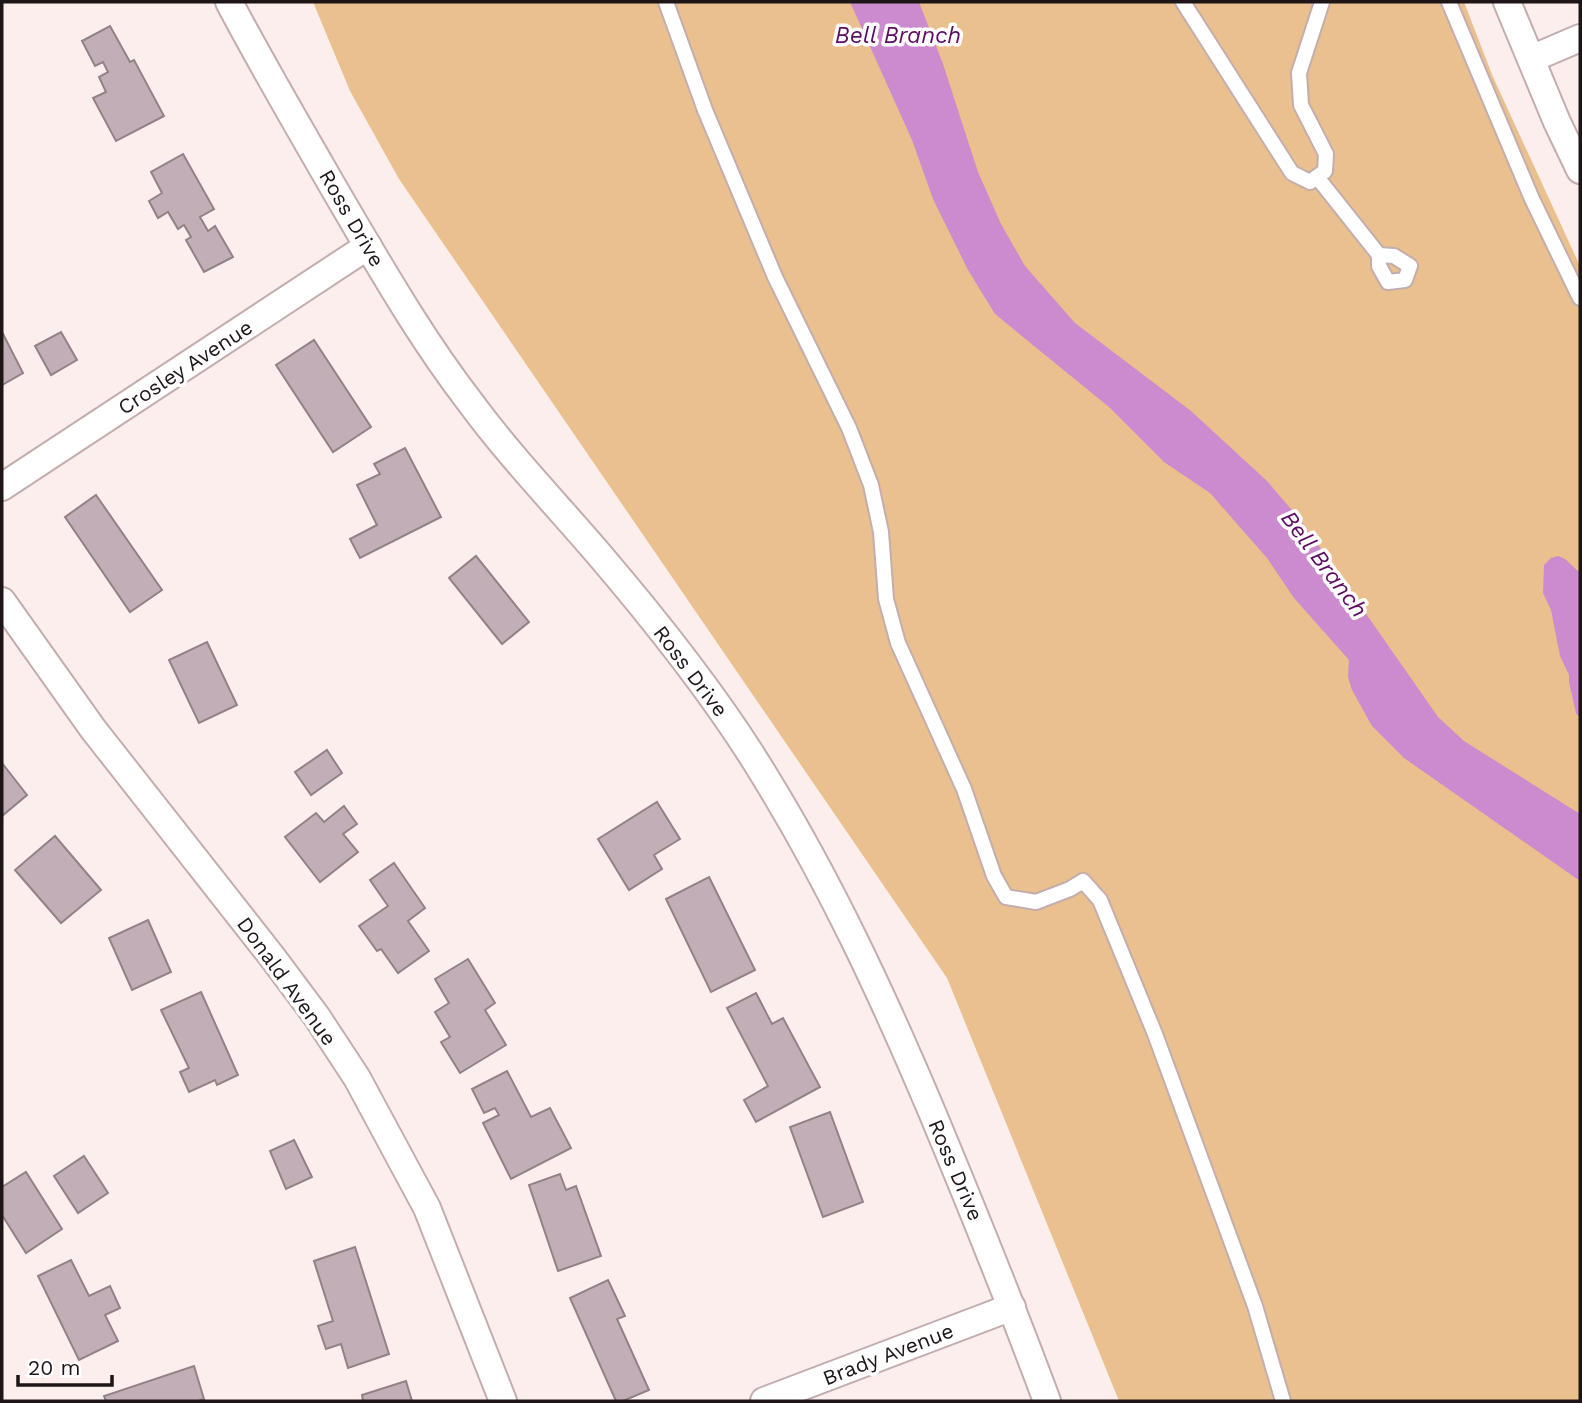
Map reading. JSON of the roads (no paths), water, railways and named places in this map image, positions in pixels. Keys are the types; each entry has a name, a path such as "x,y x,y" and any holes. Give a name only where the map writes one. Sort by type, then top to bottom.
{"street":[{"name":"Ross Drive","path":"229,2 265,69 415,324 469,401 513,457 657,625 731,724 764,774 821,873 885,1002 1012,1307 1047,1401"},
{"path":"1507,2 1580,170"},
{"path":"1531,60 1580,38"},
{"name":"Crosley Avenue","path":"2,487 368,246"},
{"name":"Donald Avenue","path":"2,601 93,729 280,967 317,1017 356,1078 427,1208 503,1401"},
{"name":"Brady Avenue","path":"764,1401 1012,1307"}],"lane":[{"path":"666,2 705,110 770,264 849,428 871,485 881,532 887,599 898,643 964,789 994,876 1006,897 1036,902 1083,881 1100,900 1155,1034 1255,1306 1283,1401"},
{"path":"1183,2 1292,173 1310,182 1325,172 1326,154 1301,105 1299,73 1322,2"},
{"path":"1449,2 1532,200 1580,298"},
{"path":"1317,177 1379,255"}],"water":[{"name":"Bell Branch","path":"850,2 919,2 943,64 978,172 1001,224 1025,266 1075,323 1191,411 1267,481 1302,522 1438,717 1464,741 1580,814 1580,881 1404,758 1372,726 1352,690 1348,677 1349,660 1294,598 1267,558 1210,493 1164,462 1109,407 995,314 968,270 933,199 912,140"},
{"path":"1558,556 1580,573 1580,718 1576,713 1569,675 1560,656 1551,610 1543,593 1544,565 1551,558"}]}
